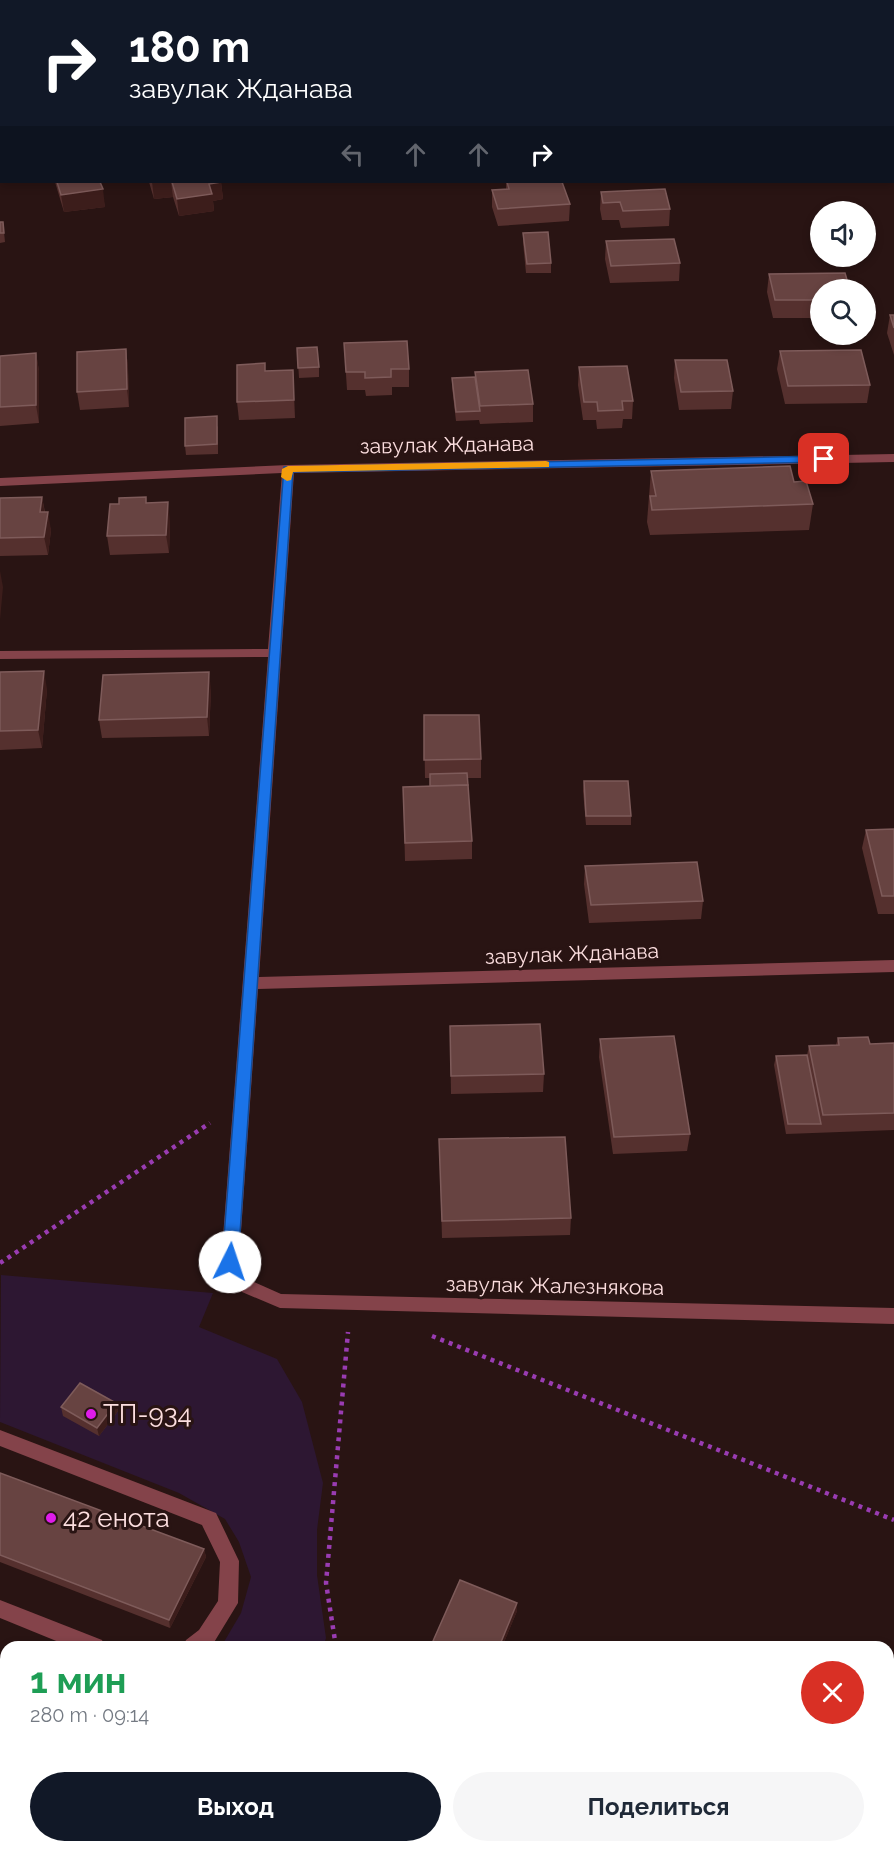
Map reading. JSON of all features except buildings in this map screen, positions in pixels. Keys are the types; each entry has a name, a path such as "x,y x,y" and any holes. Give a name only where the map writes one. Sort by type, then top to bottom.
{"street":[{"name":"завулак Жданава","path":"0,482 288,469 894,458"},
{"path":"243,1100 288,469"},
{"path":"0,655 275,653"},
{"name":"завулак Жданава","path":"252,983 894,966"},
{"name":"завулак Жалезнякова","path":"243,1100 230,1262 248,1287 280,1301 894,1316"},
{"path":"0,1438 209,1519 230,1561 228,1603 207,1637 201,1641"},
{"path":"0,1609 80,1641"}],"path":[{"path":"0,1263 243,1100"},
{"path":"337,1641 326,1583 351,1304"},
{"path":"428,1335 894,1520"}],"shaded area":[{"path":"1,1275 213,1293 199,1327 277,1359 302,1402 323,1483 317,1530 317,1575 325,1641 225,1641 241,1613 251,1577 239,1542 225,1519 179,1493 0,1422"}],"slow traffic":[{"path":"287,477 288,469 546,464"}],"place":[{"name":"ТП-934","path":"91,1414"},
{"name":"42 енота","path":"51,1518"}],"route":[{"path":"230,1262 288,469 824,459"}]}
